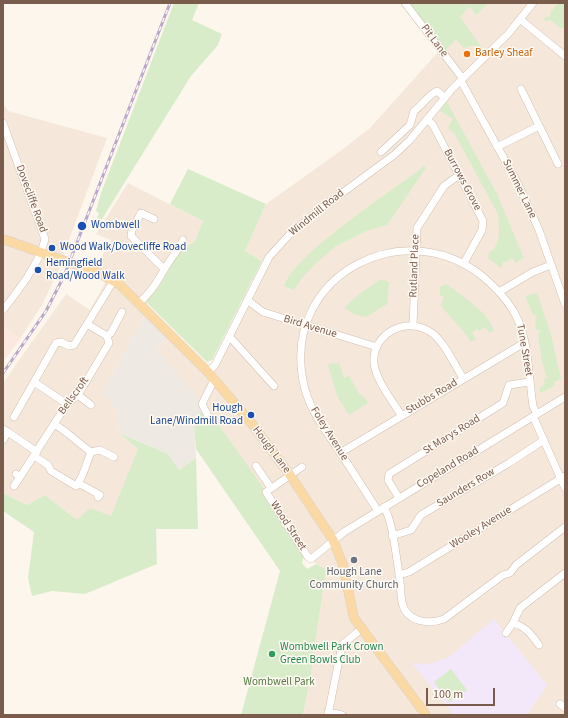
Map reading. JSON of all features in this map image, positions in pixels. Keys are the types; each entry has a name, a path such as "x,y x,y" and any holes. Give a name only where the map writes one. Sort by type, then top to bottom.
{"main road":[{"name":"Hough Lane","path":"3,239 77,265 114,280 212,375 290,475 333,540 343,565 354,618 426,715"}],"street":[{"name":"Pit Lane","path":"405,3 462,80"},
{"name":"Windmill Road","path":"211,422 202,404 215,365 263,267 277,247 323,207 394,154 410,140 445,98 521,20 533,3"},
{"path":"521,20 564,54"},
{"name":"Summer Lane","path":"462,80 539,230 565,304"},
{"path":"521,89 558,164"},
{"path":"381,152 410,125 414,111 420,108 433,92 436,91 445,98"},
{"name":"Burrows Grove","path":"427,119 433,125 480,214 483,226 464,263"},
{"name":"Dovecliffe Road","path":"3,122 45,239 43,248 22,285 3,310"},
{"path":"497,147 539,126"},
{"name":"Rutland Place","path":"412,325 416,228 444,186 459,175"},
{"path":"154,219 141,213 132,230 131,236 164,269"},
{"path":"139,303 157,284 164,269 178,250 183,240"},
{"name":"Tune Street","path":"415,250 438,253 464,263 482,275 499,292 518,319 524,343 535,415 550,454 563,477 565,488"},
{"name":"Foley Avenue","path":"415,250 394,251 365,259 343,273 321,296 306,325 301,352 302,375 305,390 318,418 340,452 388,517 399,575 402,602 414,620 438,621 444,619 503,575 510,573 516,565 565,527"},
{"path":"499,292 533,272 551,265"},
{"path":"14,417 47,360 53,346 58,342 69,346 74,345 114,280"},
{"name":"Bird Avenue","path":"247,300 263,312 377,347"},
{"path":"88,324 107,336 111,333 122,312"},
{"path":"119,319 127,323"},
{"path":"401,415 376,372 374,360 377,347 382,339 390,332 399,327 412,325 426,329 436,337 463,378"},
{"name":"Bellscroft","path":"14,486 18,475 36,454 67,404 71,399 78,395 109,343 107,336"},
{"path":"229,336 274,386"},
{"name":"Stubbs Road","path":"340,452 524,343"},
{"path":"34,382 67,404"},
{"name":"St Marys Road","path":"399,498 388,480 390,474 503,403 509,385 530,382"},
{"path":"78,395 91,405"},
{"name":"Copeland Road","path":"333,540 381,509 565,397"},
{"path":"54,424 68,433 74,441 91,452 100,450 114,457"},
{"path":"3,440 5,431 36,454 48,465 51,471 76,486 85,473 86,463 91,452"},
{"name":"Saunders Row","path":"392,536 412,530 420,515 509,463 544,440"},
{"path":"256,466 271,488"},
{"name":"Wood Street","path":"302,467 266,492 308,557 311,559 333,540"},
{"name":"Wooley Avenue","path":"399,575 409,572 563,477"},
{"path":"78,483 100,496 98,497"},
{"path":"506,633 513,623 520,608 565,573"},
{"path":"513,623 528,630 539,644"},
{"path":"342,715 328,713 342,645 361,629"}],"shaded area":[{"path":"488,3 565,3 565,715 303,715 311,674 326,569 316,564 204,404 156,349 167,337 210,378 266,263 245,251 266,204 370,128 438,52 437,40 469,7 477,15"},
{"path":"5,105 8,111 107,138 63,256 96,267 111,240 96,234 128,183 203,221 194,243 187,244 166,271 160,285 146,302 149,307 102,393 117,411 119,433 138,449 113,516 77,520 45,495 27,505 3,493 3,383 66,294 90,310 106,281 61,265 43,303 20,339 3,326 3,106"},
{"path":"145,315 167,337 156,349 204,404 194,427 196,458 179,470 168,454 119,433 117,411 102,393"},
{"path":"3,326 20,339 3,362"},
{"path":"494,619 547,685 527,715 454,715 412,663 430,664 449,657"}],"green space":[{"path":"174,3 199,3 192,20 222,34 218,45 191,76 97,227 92,230 99,213 96,211 101,193"},
{"path":"410,3 488,3 477,15 469,7 460,17 485,52 481,55 474,45 464,48 456,39 447,49 450,57"},
{"path":"558,3 565,3 565,28 561,28 550,20 545,21 544,18 550,17 550,13"},
{"path":"447,102 497,194 524,258 515,263 512,258 506,262 503,262 501,268 488,258 489,252 496,246 498,241 498,214 454,133 448,128 453,119 440,111"},
{"path":"424,166 426,168 387,225 366,231 336,246 316,263 302,278 294,290 284,286 292,273 306,257 325,240"},
{"path":"188,169 266,204 245,251 262,261 212,360 207,362 146,302 160,285 182,248 194,243 203,221 170,204"},
{"path":"381,279 389,282 387,304 366,317 354,314 344,308 358,295"},
{"path":"446,284 480,310 491,324 494,331 489,333 485,327 479,331 478,329 472,332 476,339 471,342 440,305 443,301 443,296 440,296 440,287"},
{"path":"537,293 551,335 561,379 554,382 555,385 541,393 539,389 545,384 544,379 547,378 542,362 538,334 540,333 540,330 536,330 535,319 537,318 536,315 533,315 525,296"},
{"path":"339,363 344,378 349,376 359,394 363,396 368,403 349,415 337,396 328,364"},
{"name":"Wombwell Park","path":"204,404 272,500 304,556 302,563 307,569 316,564 326,569 311,674 303,715 241,715 280,571 196,449 194,427"},
{"path":"119,433 168,454 179,470 196,458 198,529 156,529 157,564 85,594 52,591 32,596 28,578 34,532 3,511 3,493 27,505 45,495 77,520 90,508 111,516 138,449"},
{"path":"451,669 467,690 449,702 434,682"}],"railway":[{"path":"3,373 46,311 64,276 170,3"}],"place":[{"name":"Barley Sheaf","path":"467,54"},
{"name":"Wombwell","path":"82,226"},
{"name":"Wood Walk/Dovecliffe Road","path":"52,248"},
{"name":"Hemingfield Road/Wood Walk","path":"38,270"},
{"name":"Hough Lane/Windmill Road","path":"251,415"},
{"name":"Hough Lane Community Church","path":"354,560"},
{"name":"Wombwell Park Crown Green Bowls Club","path":"272,654"}]}
